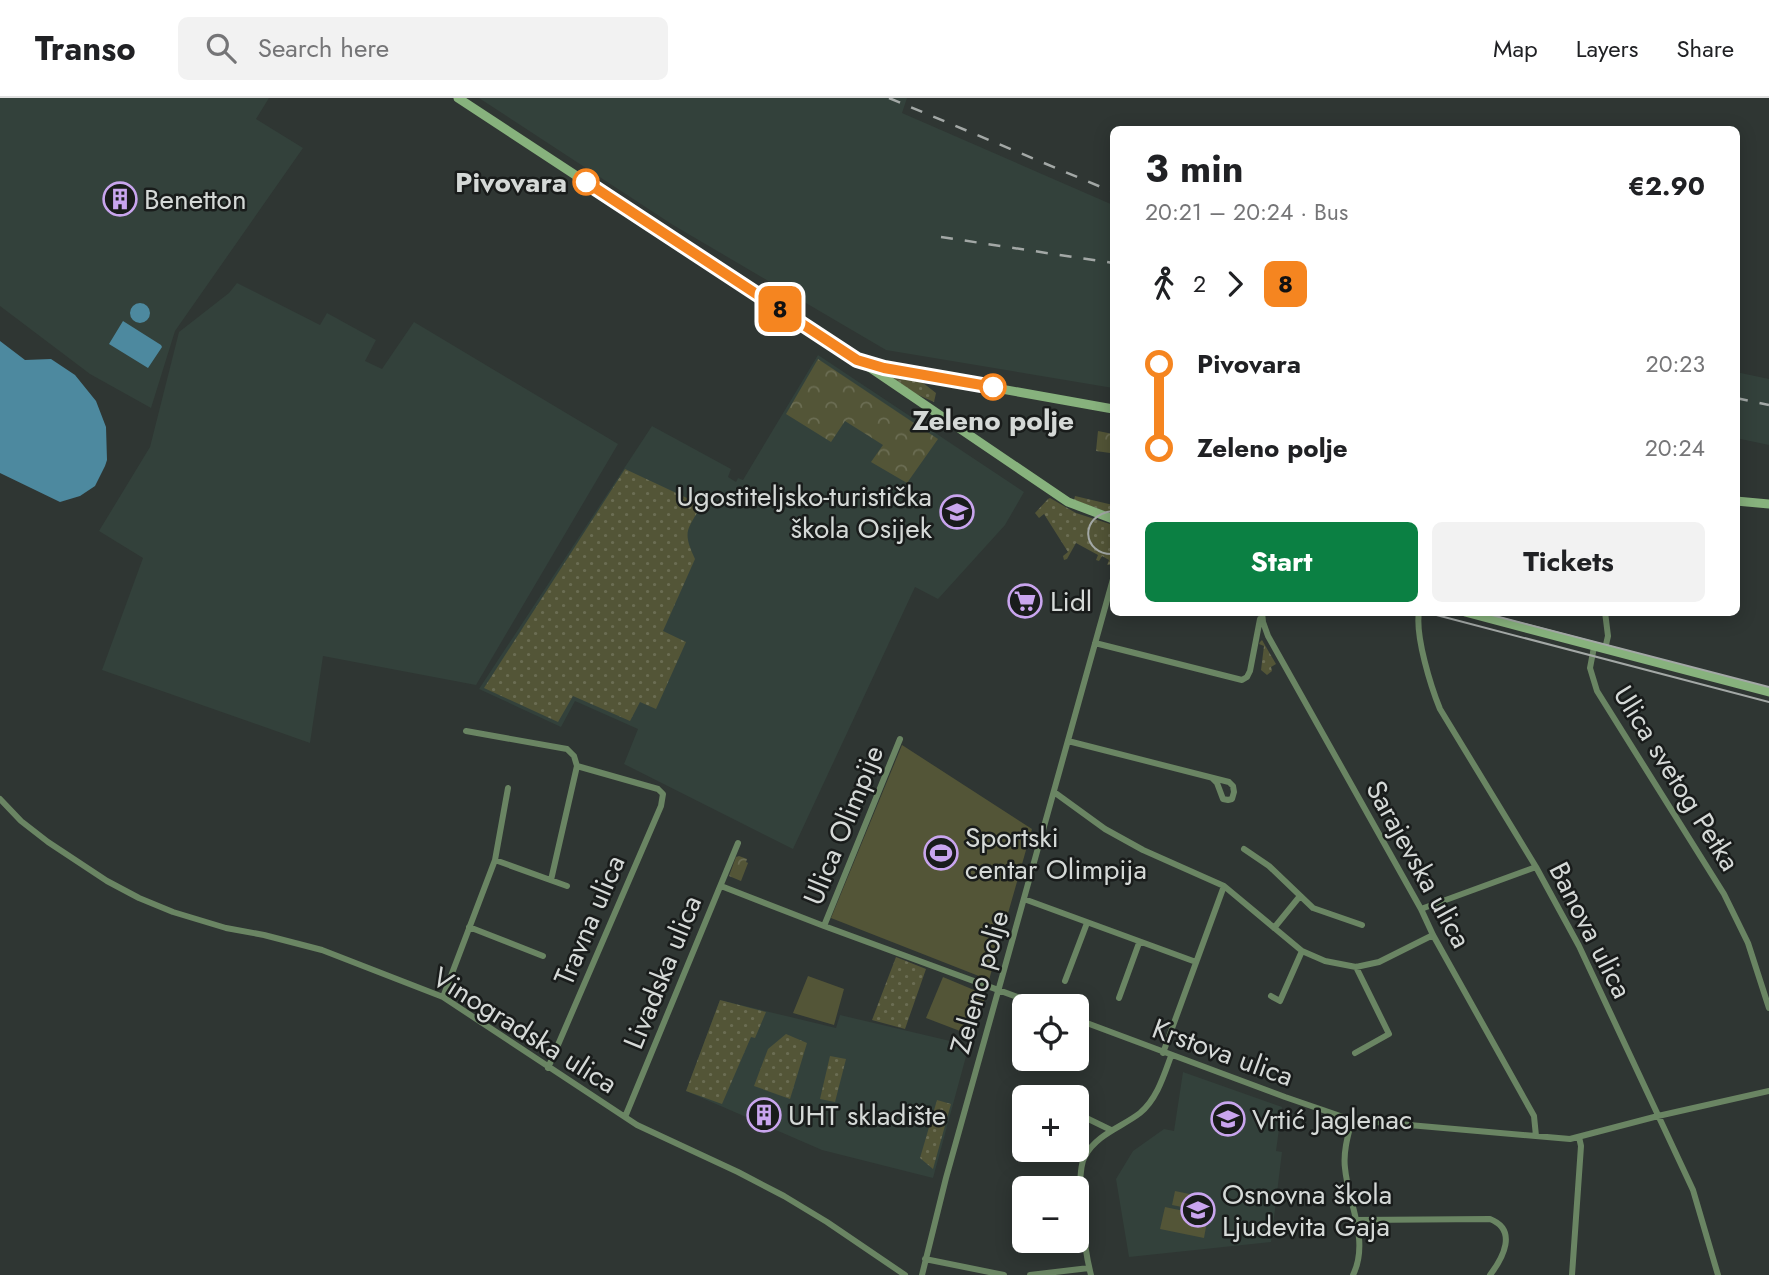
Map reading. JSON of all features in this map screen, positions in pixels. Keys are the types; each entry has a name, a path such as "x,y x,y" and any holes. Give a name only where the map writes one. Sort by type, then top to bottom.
{"main road":[{"path":"458,98 861,362 1068,502 1110,518"},
{"path":"861,362 1110,407"},
{"path":"1740,501 1769,504"},
{"path":"1480,616 1769,692"}],"street":[{"name":"Zeleno polje","path":"922,1275 998,990 1110,590"},
{"path":"1095,643 1238,680 1250,671 1260,616"},
{"name":"Sarajevska ulica","path":"1262,616 1268,636 1534,1116 1536,1136"},
{"name":"Banova ulica","path":"1419,616 1428,675 1440,709 1536,867 1578,946 1693,1189 1718,1275"},
{"path":"1605,649 1608,636 1606,616"},
{"name":"Ulica svetog Petka","path":"1594,646 1590,668 1597,691 1724,894 1748,943 1769,1008"},
{"path":"466,731 567,749 575,756 577,766 551,880"},
{"name":"Ulica Olimpije","path":"824,926 900,739"},
{"path":"1068,741 1212,778"},
{"name":"Travna ulica","path":"548,1068 661,806 663,794 658,789 577,766"},
{"path":"443,997 495,860 508,788"},
{"path":"1054,792 1143,850 1224,886 1301,951 1325,961 1356,967 1379,962 1433,935"},
{"name":"Vinogradska ulica","path":"0,799 21,821 48,842 107,881 139,898 173,912 226,928 322,950 443,997 637,1125 784,1196 905,1275"},
{"name":"Livadska ulica","path":"625,1117 738,843"},
{"path":"1244,849 1269,866 1313,908 1362,925"},
{"path":"495,860 567,886"},
{"path":"1421,909 1536,867"},
{"name":"Ulica Olimpije","path":"721,886 998,990"},
{"path":"1163,1053 1224,886"},
{"path":"1274,928 1300,896"},
{"path":"1024,899 1196,962"},
{"path":"1065,981 1087,923"},
{"path":"469,927 543,956"},
{"path":"1119,998 1139,943"},
{"path":"1271,996 1280,1002 1301,951"},
{"path":"1355,1053 1389,1034 1356,967"},
{"path":"998,990 1012,995"},
{"name":"Krstova ulica","path":"1089,1024 1342,1118 1352,1119 1562,1139 1769,1091"},
{"path":"1030,1275 1090,1272 1080,1184 1084,1156 1111,1130 1145,1108 1161,1082 1171,1056"},
{"path":"1089,1119 1111,1130"},
{"path":"1352,1119 1344,1166 1360,1244 1359,1259 1353,1275"},
{"path":"1572,1275 1581,1146 1579,1137"},
{"path":"1356,1220 1490,1219 1498,1222 1504,1230 1506,1244 1490,1275"},
{"path":"925,1259 1004,1275"}],"shaded area":[{"path":"0,98 269,98 256,119 303,148 175,331 151,408 90,374 0,306"},
{"path":"479,98 907,98 902,113 1110,204 1110,387 886,350 673,225"},
{"path":"237,283 320,325 327,313 376,340 365,361 382,369 414,322 618,444 476,685 323,656 310,743 102,670 143,558 99,531 150,447 179,332 229,293"},
{"path":"818,355 1024,492 1005,525 938,599 915,587 793,849 624,764 638,729 575,701 561,727 479,689 652,426 731,469 728,477 736,482 738,478 743,480"},
{"path":"1740,373 1769,379 1769,445 1740,439"},
{"path":"720,1000 836,1028 840,1015 963,1044 962,1047 968,1049 933,1178 822,1150 686,1091"},
{"name":"Osnovna škola Ljudevita Gaja","path":"1183,1072 1282,1107 1276,1151 1282,1152 1271,1242 1129,1257 1116,1179 1133,1151 1164,1129 1174,1131"}],"green space":[{"path":"818,359 938,439 907,483 871,462 883,445 845,421 831,442 786,414"},
{"path":"886,373 918,379 936,393 934,402 916,394"},
{"path":"1098,431 1110,433 1110,453 1096,451"},
{"path":"625,469 702,505 688,531 688,542 695,559 663,631 686,642 656,709 640,702 630,721 573,696 558,722 484,688"},
{"path":"1075,496 1110,504 1110,513 1074,500"},
{"path":"1048,499 1076,513 1110,524 1110,564 1107,565 1109,560 1102,556 1099,561 1096,560 1098,555 1076,543 1064,560 1063,556 1068,552 1044,514 1039,518 1035,513"},
{"path":"1262,640 1276,664 1267,675 1261,670 1264,646 1259,644"},
{"name":"Sportski centar Olimpija","path":"902,745 1032,829 989,980 831,918"},
{"path":"736,857 747,859 748,863 741,881 729,876"},
{"path":"896,957 926,969 905,1029 872,1020"},
{"path":"808,976 844,989 834,1025 793,1013"},
{"path":"943,977 986,995 973,1036 926,1018"},
{"path":"720,1000 766,1012 755,1038 751,1037 722,1104 686,1091"},
{"path":"786,1034 807,1043 790,1099 754,1086 768,1049"},
{"path":"830,1056 846,1059 835,1102 820,1099"},
{"path":"937,1100 951,1104 933,1169 920,1158"},
{"path":"1175,1191 1204,1197 1202,1211 1172,1205"},
{"path":"1165,1207 1208,1216 1204,1238 1160,1229"}],"water":[{"path":"140,303 147,306 150,313 147,320 140,323 133,320 130,313 133,306"},
{"path":"123,321 161,345 148,368 109,344"},
{"path":"0,341 25,360 51,359 75,375 96,401 106,427 107,460 95,486 80,496 60,502 0,473"}],"tram line":[{"path":"1110,512 1094,520 1088,534 1095,548 1110,554"},
{"path":"1440,616 1769,702"},
{"path":"1495,616 1769,687"}],"railway":[{"path":"889,98 1110,191"},
{"path":"941,237 1110,263"},
{"path":"1740,399 1769,405"}],"bus line":[{"name":"8","path":"586,182 857,360 884,368 993,387"}],"place":[{"name":"Pivovara","path":"586,182"},
{"name":"Benetton","path":"120,199"},
{"name":"Zeleno polje","path":"993,387"},
{"name":"Ugostiteljsko-turistička škola Osijek","path":"957,512"},
{"name":"Lidl","path":"1025,601"},
{"name":"Sportski centar Olimpija","path":"941,853"},
{"name":"UHT skladište","path":"764,1115"},
{"name":"Vrtić Jaglenac","path":"1228,1119"},
{"name":"Osnovna škola Ljudevita Gaja","path":"1198,1210"}]}
